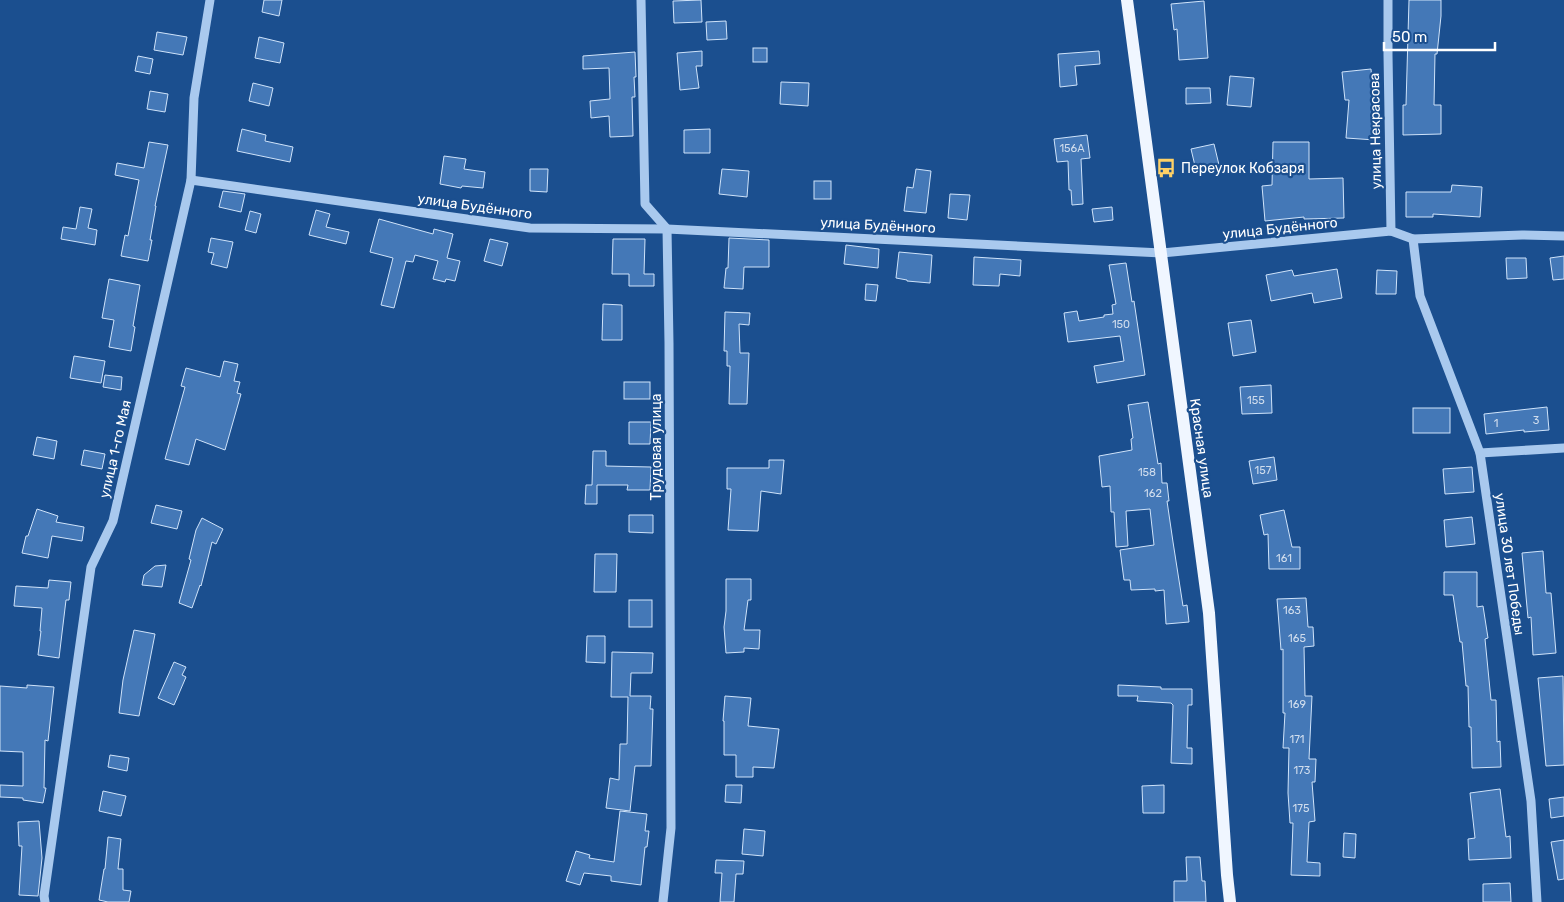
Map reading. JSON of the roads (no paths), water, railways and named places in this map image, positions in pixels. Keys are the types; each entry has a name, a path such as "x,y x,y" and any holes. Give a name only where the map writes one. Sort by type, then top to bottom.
{"main road":[{"name":"Красная улица","path":"1127,0 1209,613 1230,902"}],"street":[{"name":"улица 1-го Мая","path":"44,902 91,568 113,521 191,180 194,98 210,0"},
{"path":"641,0 645,204 667,229"},
{"name":"улица Некрасова","path":"1388,0 1391,231"},
{"name":"улица Будённого","path":"191,180 530,228 667,229 1162,253 1391,231 1413,239 1522,235 1564,236"},
{"name":"Трудовая улица","path":"663,902 671,828 670,353 667,229"},
{"name":"улица 30 лет Победы","path":"1413,239 1420,296 1480,452 1531,800 1537,902"},
{"path":"1480,452 1564,448"}],"place":[{"name":"Переулок Кобзаря","path":"1166,168"}]}
